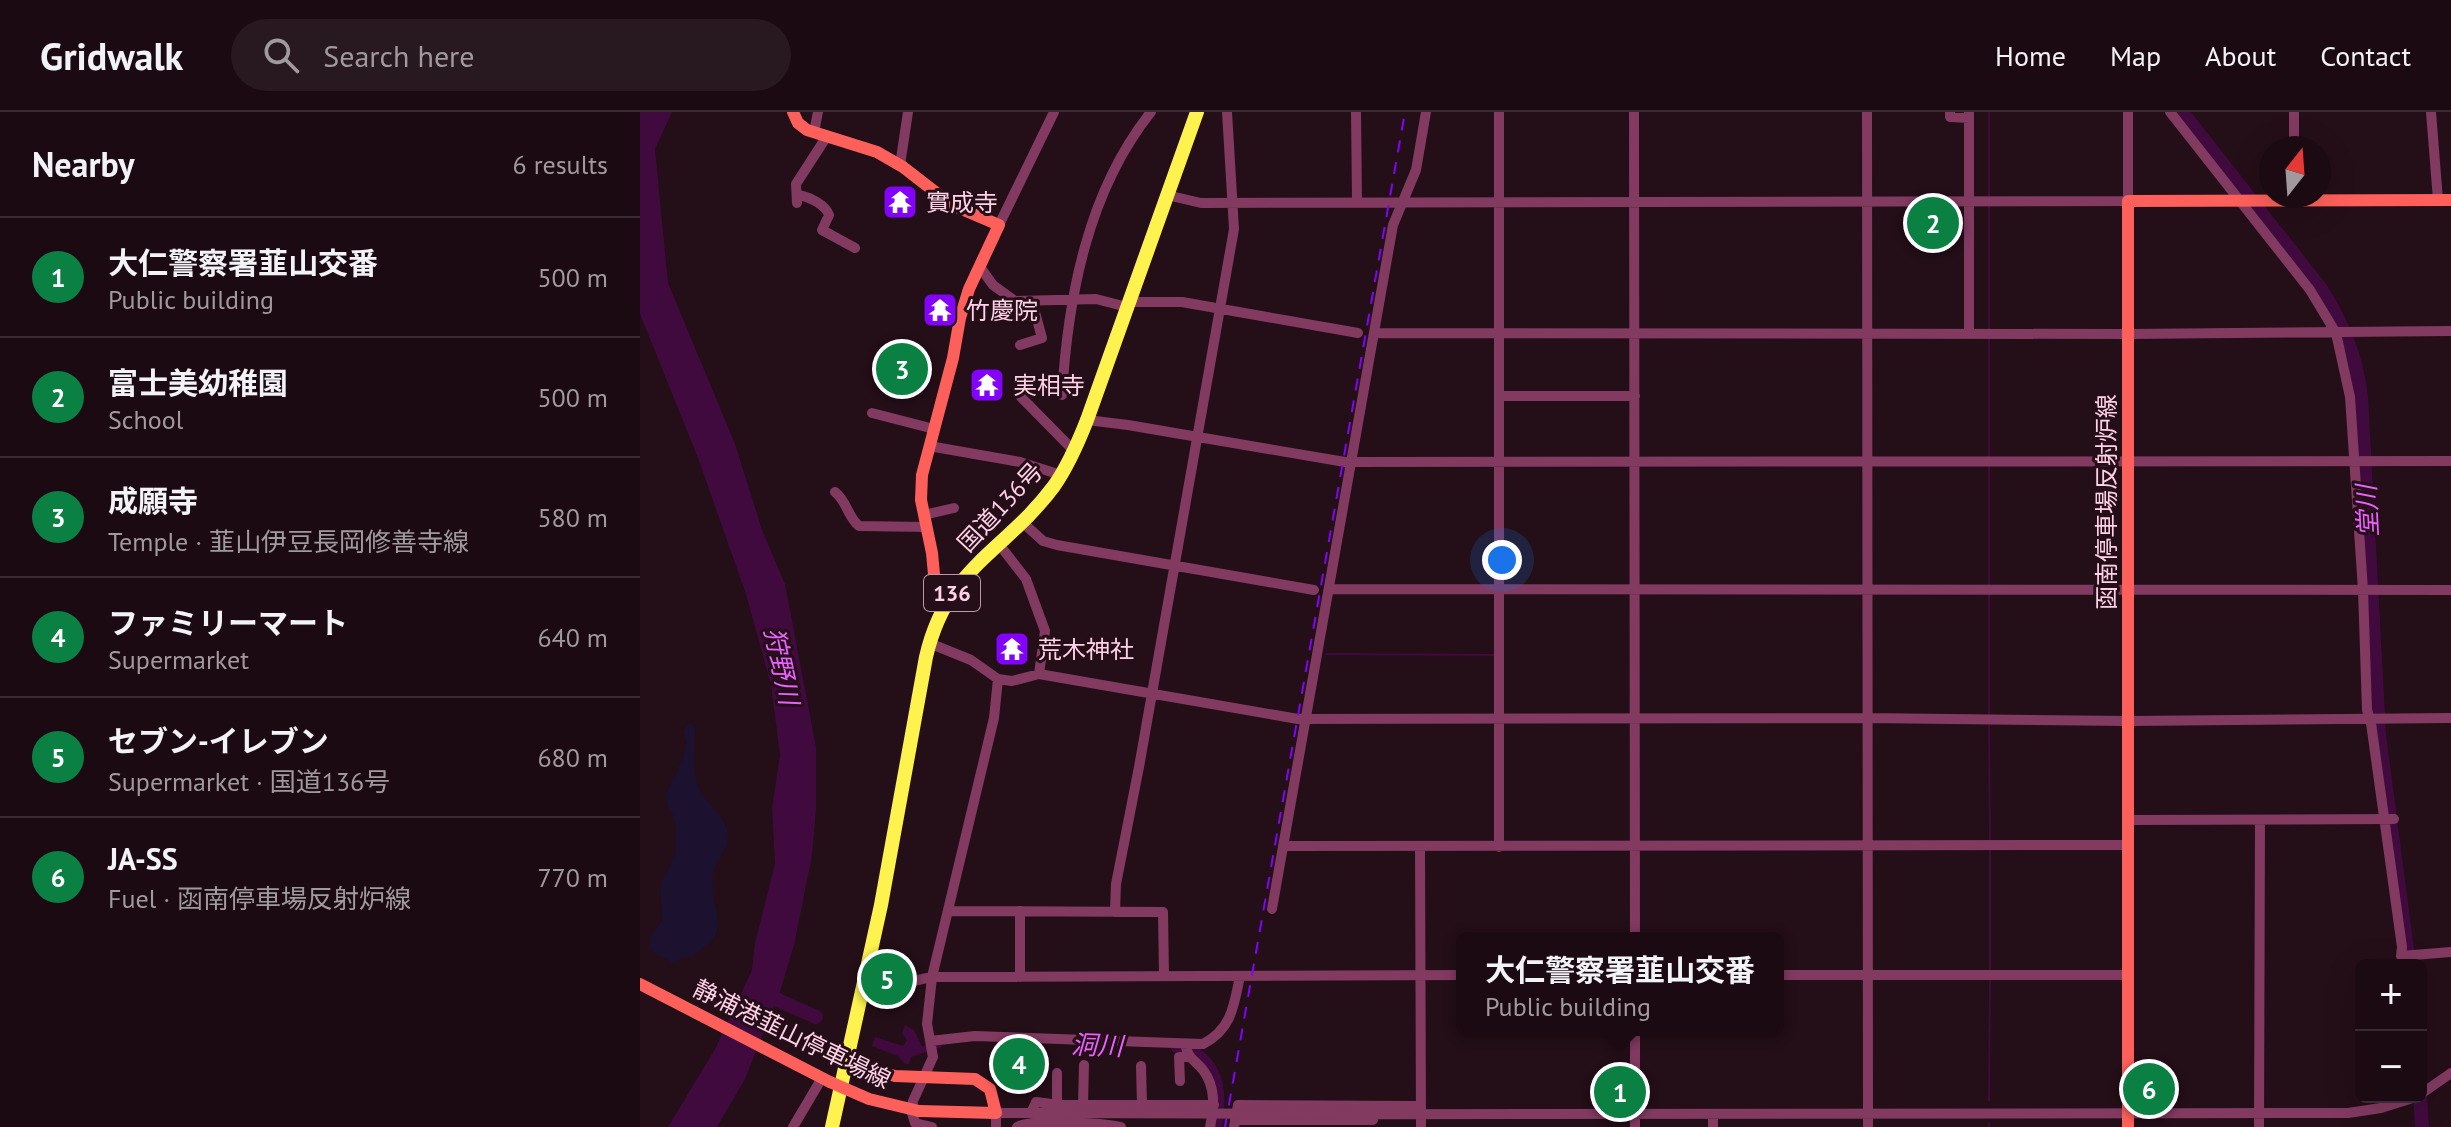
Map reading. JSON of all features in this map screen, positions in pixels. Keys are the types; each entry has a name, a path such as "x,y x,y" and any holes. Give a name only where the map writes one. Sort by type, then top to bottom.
{"highway":[{"name":"国道136号","path":"832,1127 881,905 929,643 943,607 962,579 1050,491 1074,451 1197,112"}],"main road":[{"path":"793,112 798,123 814,132 877,152 900,165 952,205 999,225 969,289 960,318 921,487 935,585 943,607"},
{"path":"2331,199 2445,200"},
{"path":"2128,201 2259,201"},
{"name":"函南停車場反射炉線","path":"2128,201 2128,1127"},
{"name":"静浦港韮山停車場線","path":"640,984 821,1077 916,1120 996,1113 990,1089 979,1081 895,1076 846,1063"}],"street":[{"path":"814,132 818,112"},
{"path":"900,165 908,112"},
{"path":"999,225 1054,112"},
{"path":"1062,395 1082,251 1128,142 1151,112"},
{"path":"1115,912 1116,884 1234,229 1228,169 1227,112"},
{"path":"1356,112 1357,201"},
{"path":"1272,909 1393,225 1416,170 1426,112"},
{"path":"1499,112 1499,847"},
{"path":"1634,112 1635,932"},
{"path":"1867,112 1868,1127"},
{"path":"1950,112 1950,117 1969,115 1969,333"},
{"path":"1167,195 1195,202 2128,201 2128,112"},
{"path":"2170,112 2243,201 2245,208 2310,290 2338,333 2348,381 2369,590 2369,718 2389,819 2402,947 2406,959 2451,952"},
{"path":"2294,112 2294,136"},
{"path":"2431,112 2445,200"},
{"path":"827,136 798,182 797,199 803,196 827,209 829,215 822,230 855,248"},
{"path":"980,267 990,282 1011,299 1105,300 1128,305 1182,302 1358,333"},
{"path":"1020,345 1042,338 1032,301"},
{"path":"1374,333 2128,334 2451,331"},
{"path":"1020,387 1021,397 1074,451"},
{"path":"1499,396 1635,396"},
{"path":"872,413 934,429"},
{"path":"1087,420 1351,462 2451,461"},
{"path":"929,446 1020,462 1061,475"},
{"path":"835,492 859,526 926,521 954,508"},
{"path":"1021,521 1049,543 1314,590"},
{"path":"998,543 1024,575 1045,631 1039,674"},
{"path":"1329,589 2451,590"},
{"path":"929,643 971,660 998,679 1012,681 1039,674 1306,719 2129,721 2451,718"},
{"path":"932,1127 916,1120 912,1105 923,1079 931,1046 927,1011 932,977 994,718 998,679"},
{"path":"2129,820 2389,819"},
{"path":"2259,1127 2260,821"},
{"path":"1283,846 2129,845"},
{"path":"1420,847 1421,1127"},
{"path":"948,911 1163,912 1164,976"},
{"path":"1020,911 1020,977"},
{"path":"863,988 880,988 932,977 1456,975"},
{"path":"1784,975 2128,975"},
{"path":"931,1046 975,1036 1186,1050 1217,1036 1226,1026 1240,976"},
{"path":"1635,1036 1635,1127"},
{"path":"1180,1081 1179,1057 1186,1050"},
{"path":"1186,1050 1206,1074 1212,1089 1214,1105 1210,1127"},
{"path":"1083,1105 1084,1065"},
{"path":"1141,1066 1142,1105"},
{"path":"1057,1073 1057,1105"},
{"path":"2427,1090 2451,1073"},
{"path":"793,1127 821,1077"},
{"path":"1031,1113 1036,1102 1057,1105 1214,1105"},
{"path":"1391,1114 1386,1120 1234,1123 1238,1105 1868,1114 2128,1111 2348,1113 2396,1103"},
{"path":"996,1127 996,1113 1391,1114 1421,1110"},
{"path":"1713,1114 1713,1127"},
{"path":"1017,1127 1024,1123 1060,1123 1121,1127"}],"shaded area":[{"path":"689,723 696,726 694,763 697,781 704,797 724,822 728,840 713,877 718,919 715,935 692,957 672,963 649,950 650,937 662,921 660,885 676,852 676,829 666,794 683,757 686,742 683,731"}],"water":[{"name":"狩野川","path":"640,112 672,112 655,149 668,283 735,444 762,530 785,584 816,747 812,855 794,945 780,992 789,1002 787,1007 774,1006 745,1079 717,1127 668,1127 715,1049 752,970 755,943 775,863 772,808 780,755 771,685 746,594 698,458 640,314"},
{"path":"905,1025 914,1030 922,1046 941,1042 942,1047 911,1057 909,1064 905,1064 898,1056 872,1046 875,1037 903,1046 907,1040 902,1033"}],"waterway":[{"path":"1989,112 1989,196"},
{"name":"堂川","path":"2182,112 2321,289 2342,328 2356,367 2361,396 2379,735 2408,959"},
{"path":"1989,206 1989,331"},
{"path":"1989,337 1989,459"},
{"path":"1989,465 1989,587"},
{"path":"1989,593 1989,715"},
{"path":"1326,654 1496,655"},
{"path":"1989,725 1990,843"},
{"path":"1990,849 1990,971"},
{"path":"1989,1100 1990,981"},
{"name":"洞川","path":"773,998 816,1017"},
{"name":"洞川","path":"1178,1047 1202,1059 1214,1078 1217,1101 1215,1127"},
{"name":"堂川","path":"2420,1103 2422,1127"}],"railway":[{"path":"1225,1127 1405,112"}],"place":[{"name":"實成寺","path":"900,202"},
{"name":"富士美幼稚園","path":"1933,223"},
{"name":"竹慶院","path":"940,310"},
{"name":"成願寺","path":"902,369"},
{"name":"実相寺","path":"987,385"},
{"name":"荒木神社","path":"1012,649"},
{"name":"セブン-イレブン","path":"887,979"},
{"name":"ファミリーマート","path":"1019,1064"},
{"name":"JA-SS","path":"2149,1089"},
{"name":"大仁警察署韮山交番","path":"1620,1092"}]}
